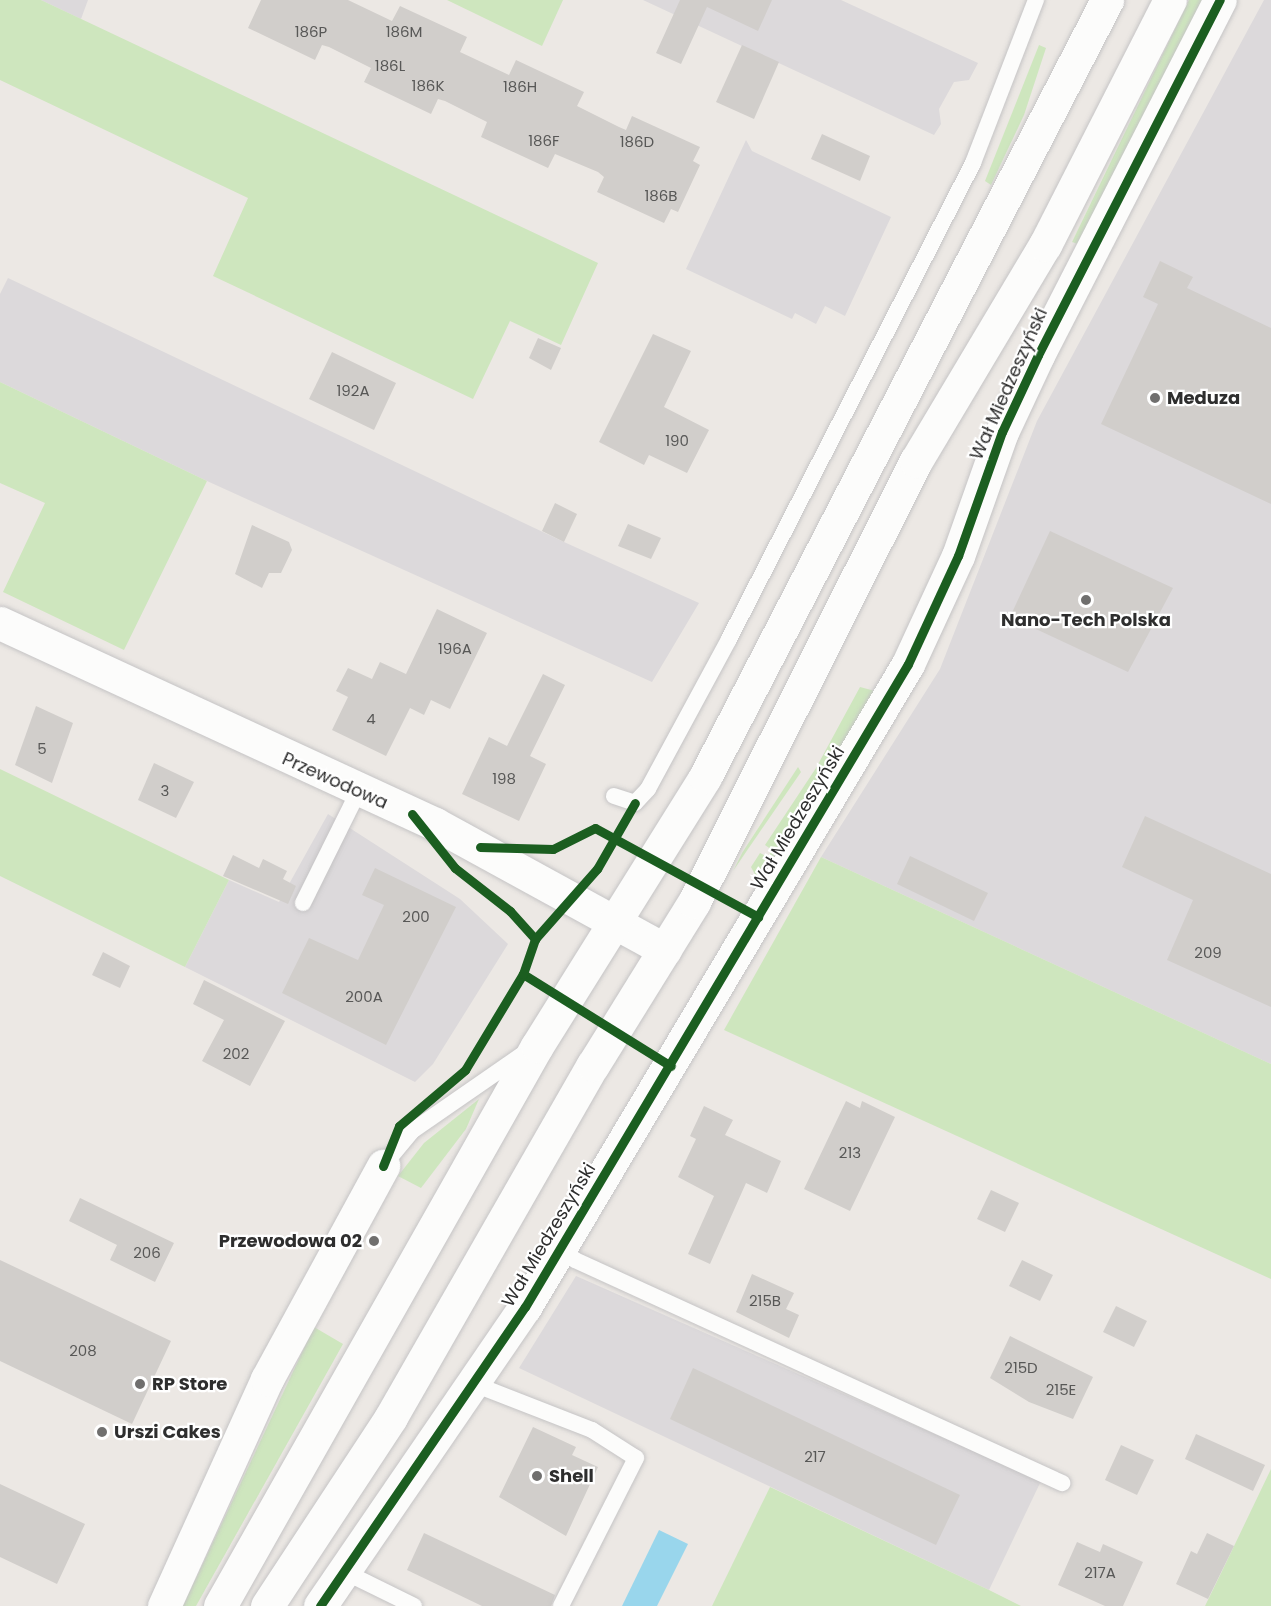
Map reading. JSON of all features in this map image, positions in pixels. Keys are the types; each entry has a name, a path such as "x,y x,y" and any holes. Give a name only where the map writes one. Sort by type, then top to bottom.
{"main road":[{"path":"219,1606 537,1046 617,921 749,696 1107,0"},
{"name":"Wał Miedzeszyński","path":"267,1606 391,1417 717,859 916,461 1050,237 1170,0"},
{"name":"Wał Miedzeszyński","path":"320,1606 474,1383 561,1248 908,664 958,556 1028,375 1220,0"},
{"name":"Przewodowa","path":"0,623 480,847 617,921 665,950"},
{"path":"165,1606 267,1379 383,1166"}],"lane":[{"path":"614,796 635,803 648,789 729,639 973,163 1036,0"},
{"path":"303,903 358,792"},
{"path":"383,1166 412,1131 481,1079 537,1046"},
{"path":"561,1248 575,1260 1062,1483"},
{"path":"474,1383 592,1430 636,1458 561,1606"},
{"path":"343,1571 414,1606"}],"shaded area":[{"path":"41,0 88,0 81,19"},
{"path":"643,0 841,0 978,63 969,80 954,82 939,109 941,124 934,135"},
{"path":"1264,0 1271,0 1271,1064 821,857 940,669 1037,421"},
{"path":"746,140 752,151 891,217 845,316 825,306 816,324 795,313 792,319 686,269"},
{"path":"8,278 564,542 699,603 652,682 207,481 0,382 0,294"},
{"path":"328,814 460,899 508,944 433,1064 415,1082 185,967 229,880 279,902"},
{"path":"576,1276 1041,1481 989,1590 519,1368"}],"green space":[{"path":"0,0 41,0 598,263 561,345 510,321 473,399 213,276 248,198 0,80"},
{"path":"447,0 563,0 542,46"},
{"path":"1189,0 1202,0 1078,244 1072,242"},
{"path":"1039,45 1046,48 1024,115 991,185 985,181"},
{"path":"0,382 207,481 124,650 3,592 45,503 0,483"},
{"path":"860,687 875,691 760,884 751,867 760,853 768,857 772,850 765,845 816,768"},
{"path":"798,767 801,772 733,871 742,853"},
{"path":"0,769 229,880 185,967 0,876"},
{"path":"821,857 1271,1064 1271,1279 724,1030"},
{"path":"479,1099 466,1129 421,1188 398,1176 424,1143"},
{"path":"314,1327 343,1344 196,1606 183,1606"},
{"path":"1271,1469 1271,1606 1205,1606 1224,1567"},
{"path":"770,1487 989,1590 1021,1606 712,1606"}],"water":[{"path":"659,1530 688,1544 657,1606 622,1606"}],"building":[{"path":"261,0 348,0 392,21 400,6 467,37 460,52 509,75 516,60 584,92 577,106 619,127 626,130 632,116 700,147 693,161 700,165 678,212 671,209 664,223 597,192 604,177 598,172 555,154 548,168 481,137 487,122 445,101 438,99 431,114 364,82 371,68 329,47 322,45 315,60 248,28"},
{"path":"680,0 772,0 758,31 707,7 681,64 656,53"},
{"path":"742,45 779,62 754,119 716,102"},
{"path":"822,134 870,156 860,181 811,159"},
{"path":"1160,261 1193,277 1187,288 1271,328 1271,504 1101,424 1158,304 1143,297"},
{"path":"653,334 691,351 664,407 709,430 687,473 649,455 644,465 599,442"},
{"path":"538,338 561,348 551,370 529,358"},
{"path":"332,352 396,383 374,430 309,399"},
{"path":"555,503 577,514 564,542 542,531"},
{"path":"628,524 661,538 651,559 618,546"},
{"path":"252,525 289,542 292,550 281,573 269,573 262,588 235,574"},
{"path":"1050,531 1173,588 1128,672 1010,617"},
{"path":"437,609 487,633 450,709 431,700 424,715 410,708 386,756 332,730 348,697 336,691 348,668 372,679 380,662 406,674"},
{"path":"543,674 565,685 530,756 546,764 519,821 462,794 489,737 507,746"},
{"path":"36,706 73,723 52,783 15,765"},
{"path":"154,763 194,782 176,818 138,800"},
{"path":"1145,816 1271,874 1271,1007 1167,960 1193,900 1122,867"},
{"path":"233,855 259,868 263,859 287,871 283,879 296,886 288,904 223,876"},
{"path":"910,856 988,893 974,921 897,884"},
{"path":"375,868 456,907 386,1045 282,993 309,938 358,960 384,905 362,895"},
{"path":"103,952 130,966 120,988 92,975"},
{"path":"204,980 285,1021 250,1086 202,1061 224,1020 193,1004"},
{"path":"846,1101 860,1108 862,1101 895,1117 850,1211 804,1189"},
{"path":"704,1106 733,1120 725,1135 781,1161 767,1193 746,1183 710,1264 688,1254 714,1196 678,1177 696,1139 690,1136"},
{"path":"991,1190 1019,1203 1005,1232 977,1219"},
{"path":"80,1198 174,1243 155,1282 110,1260 117,1245 69,1221"},
{"path":"0,1260 171,1341 132,1424 0,1361"},
{"path":"1022,1260 1053,1275 1040,1301 1009,1286"},
{"path":"752,1274 794,1293 786,1309 799,1315 789,1338 736,1312"},
{"path":"1116,1306 1147,1321 1134,1347 1103,1332"},
{"path":"1010,1336 1093,1377 1073,1419 1029,1402 990,1378"},
{"path":"693,1368 960,1495 936,1545 670,1419"},
{"path":"533,1427 576,1447 572,1455 598,1467 566,1536 499,1497"},
{"path":"1196,1434 1265,1465 1253,1491 1185,1459"},
{"path":"1121,1445 1154,1460 1137,1495 1105,1480"},
{"path":"0,1484 85,1524 57,1584 0,1557"},
{"path":"424,1533 555,1595 551,1606 482,1606 407,1570"},
{"path":"1207,1533 1234,1546 1208,1599 1176,1584 1191,1551 1197,1554"},
{"path":"1077,1542 1100,1552 1103,1544 1143,1562 1123,1606 1105,1606 1058,1585"}],"cycle path":[{"path":"320,1606 525,1307 908,664 958,556 1002,432 1038,355 1220,0"},
{"path":"383,1166 399,1126 465,1070 523,974 535,939 597,869 635,803"},
{"path":"412,814 455,868 510,911 535,939"},
{"path":"480,847 553,849 595,828 758,917"},
{"path":"523,974 671,1066"}],"place":[{"name":"Meduza","path":"1155,398"},
{"name":"Nano-Tech Polska","path":"1086,600"},
{"name":"Przewodowa 02","path":"374,1241"},
{"name":"RP Store","path":"140,1384"},
{"name":"Urszi Cakes","path":"102,1432"},
{"name":"Shell","path":"537,1476"}]}
